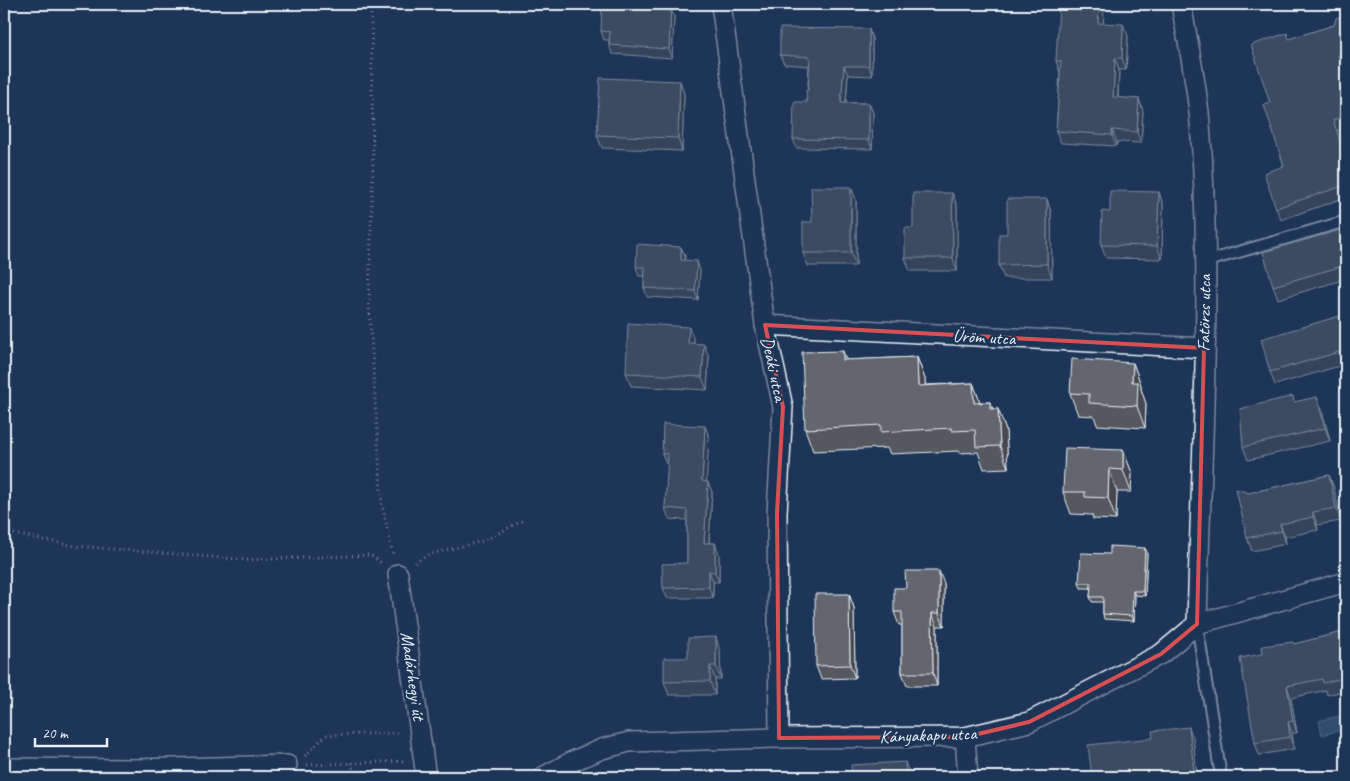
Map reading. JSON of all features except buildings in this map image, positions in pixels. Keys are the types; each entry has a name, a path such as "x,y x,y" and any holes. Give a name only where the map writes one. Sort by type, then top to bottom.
{"street":[{"name":"Deáki utca","path":"721,4 765,325 782,407 777,513 779,738"},
{"name":"Fatörzs utca","path":"1181,4 1200,122 1205,209 1204,348 1197,624"},
{"name":"Üröm utca","path":"765,325 1204,348"},
{"name":"Madárhegyi út","path":"398,574 425,769"},
{"name":"Kányakapu utca","path":"543,777 573,760 602,749 629,742 779,738 965,737 1029,722 1162,654 1197,624 1346,582"},
{"path":"965,737 968,777"},
{"path":"4,768 134,769 287,765"}],"lane":[{"path":"1204,262 1346,221"},
{"path":"1197,624 1221,777"}],"path":[{"path":"371,4 373,160 369,305 382,505 398,574"},
{"path":"398,574 427,555 483,541 524,520"},
{"path":"4,532 75,546 248,560 371,556 398,574"},
{"path":"287,765 308,756 326,734 421,733"},
{"path":"287,765 350,763 425,769"},
{"path":"350,763 358,777"}],"highlighted area":[{"path":"765,325 1204,348 1197,624 1161,654 1029,722 965,737 779,738 777,513 783,407"}],"water":[{"path":"1346,714 1346,729 1322,735 1319,721"}]}
